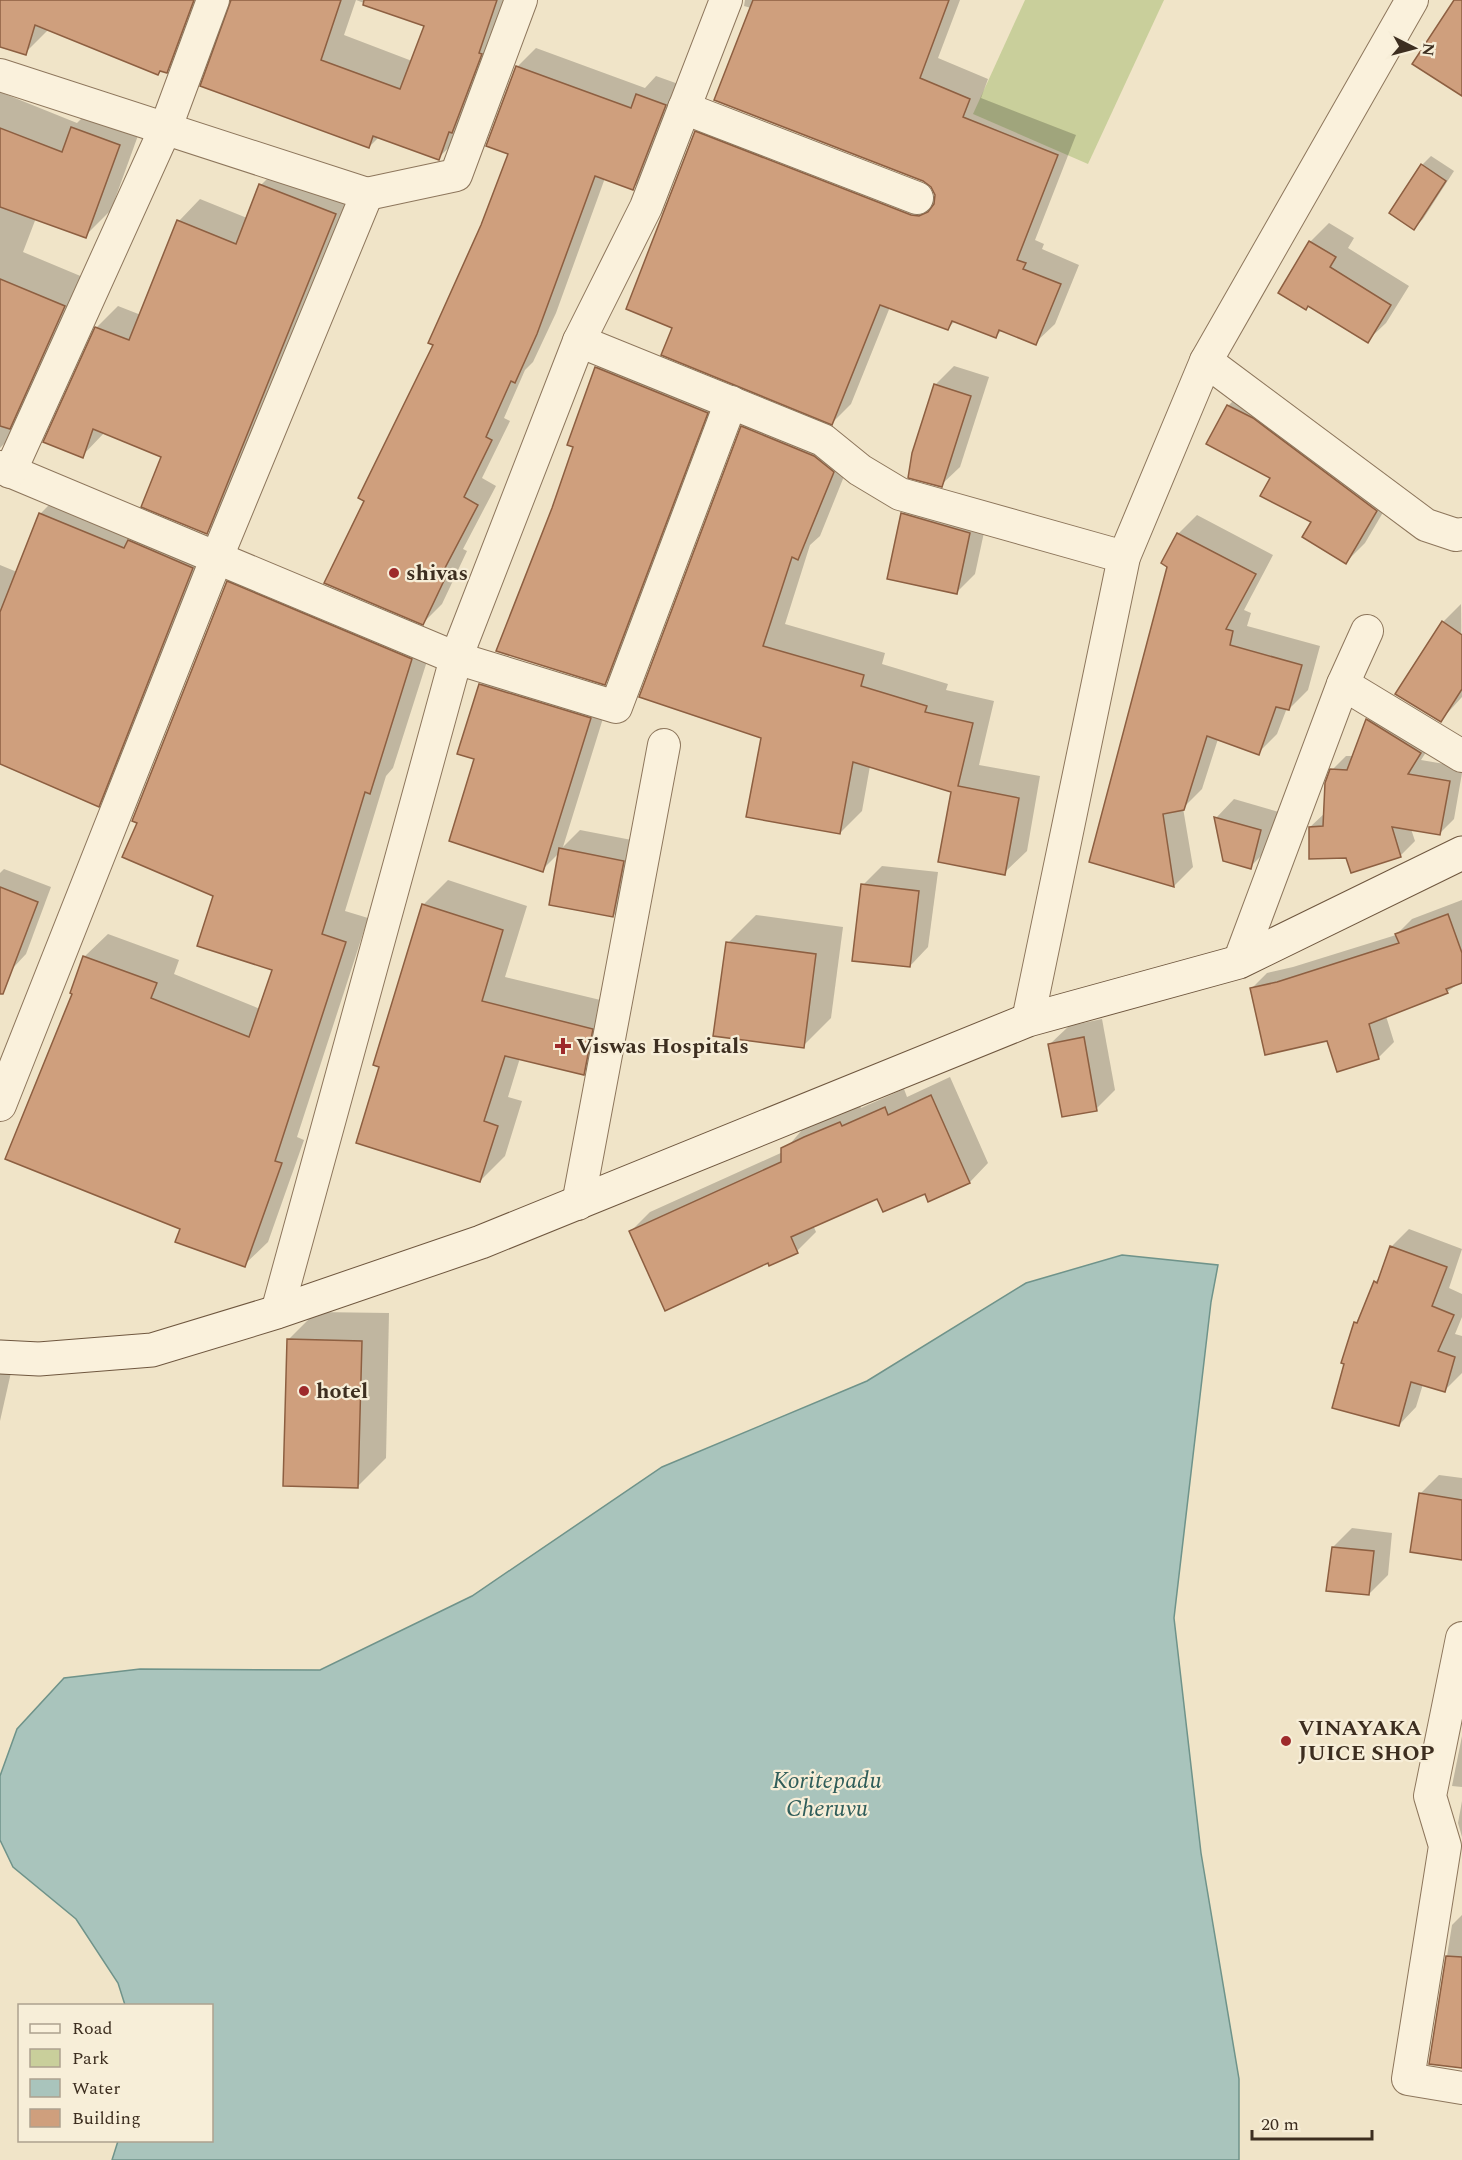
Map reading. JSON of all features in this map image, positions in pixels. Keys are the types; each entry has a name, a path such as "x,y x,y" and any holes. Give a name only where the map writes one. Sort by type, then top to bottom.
{"street":[{"path":"213,0 166,127 5,470 456,658 616,707 731,402"},
{"path":"0,75 367,194 456,175 521,0"},
{"path":"277,1312 456,658 579,341 646,207 726,0"},
{"path":"1029,1020 1124,557 1206,360 1412,0"},
{"path":"684,108 917,198"},
{"path":"0,1105 217,557 367,194"},
{"path":"579,341 824,440 860,470 900,494 1124,557"},
{"path":"1206,360 1426,525 1456,535 1462,534"},
{"path":"1239,962 1343,684 1367,631"},
{"path":"1343,684 1462,756"},
{"path":"578,1204 664,746"},
{"path":"0,1357 39,1359 152,1350 277,1312 480,1242 578,1204 1029,1020 1239,962 1462,853"},
{"path":"1462,1638 1430,1796 1446,1846 1408,2079 1462,2088"}],"green space":[{"path":"1025,0 1164,0 1088,164 973,114"}],"water":[{"name":"Koritepadu Cheruvu","path":"1122,1255 1218,1265 1211,1302 1174,1618 1201,1853 1239,2079 1239,2160 112,2160 118,2142 213,2142 213,2004 125,2004 118,1983 76,1919 13,1867 0,1840 0,1776 17,1729 64,1678 140,1669 320,1670 472,1596 662,1467 867,1381 1026,1283"}],"building":[{"path":"0,0 194,0 167,73 160,71 158,75 35,25 26,55 0,47"},
{"path":"231,0 341,0 321,60 400,89 424,26 363,5 364,0 497,0 479,53 482,54 452,133 449,132 439,160 373,136 369,148 200,86"},
{"path":"753,0 949,0 920,78 970,99 963,117 1058,155 1017,260 1026,263 1023,269 1061,284 1036,345 999,330 996,338 952,321 948,330 880,305 832,425 661,355 672,328 626,309 695,131 911,215 919,216 928,212 934,204 935,195 931,187 923,181 714,100"},
{"path":"1454,0 1462,0 1462,96 1412,64"},
{"path":"516,66 631,108 636,94 666,105 633,190 595,176 537,334 515,383 511,381 486,437 492,440 464,497 478,505 445,568 449,570 423,625 324,583 364,501 358,498 433,345 428,343 481,225 508,154 486,146"},
{"path":"71,127 120,145 86,238 0,207 0,128 62,152"},
{"path":"1421,164 1446,181 1414,230 1389,213"},
{"path":"259,184 336,214 207,534 141,507 161,457 93,429 83,458 43,442 95,327 129,340 177,220 236,244"},
{"path":"1309,241 1336,257 1330,267 1391,305 1368,343 1308,306 1306,310 1278,293"},
{"path":"0,279 65,306 10,429 0,426"},
{"path":"595,367 708,413 605,685 496,651 552,508 573,447 567,445"},
{"path":"934,384 971,396 942,487 908,478 912,453"},
{"path":"1227,405 1253,418 1377,511 1346,564 1302,537 1311,522 1260,496 1270,478 1206,444"},
{"path":"741,426 814,456 834,472 798,560 792,557 763,646 864,675 861,686 927,706 925,712 973,723 958,786 1019,798 1005,875 938,862 951,792 853,762 840,834 746,817 761,738 639,697"},
{"path":"39,513 124,548 128,540 193,568 99,807 0,764 0,612"},
{"path":"901,513 970,533 957,594 887,579"},
{"path":"1177,533 1256,574 1226,629 1233,631 1230,645 1302,665 1289,710 1276,707 1259,755 1207,736 1184,810 1163,814 1174,887 1089,862 1167,567 1161,563"},
{"path":"227,581 412,659 370,794 365,792 322,934 346,942 275,1161 282,1163 245,1267 175,1242 180,1229 5,1159 72,994 70,993 83,956 157,983 151,998 249,1037 272,970 197,946 213,896 122,857 137,823 132,821"},
{"path":"1442,621 1462,635 1462,689 1441,722 1395,694"},
{"path":"479,684 591,718 543,872 449,841 474,759 457,754"},
{"path":"1366,719 1421,753 1408,774 1450,781 1440,835 1392,827 1401,857 1351,873 1346,858 1309,859 1309,827 1323,826 1325,783 1330,769 1347,770"},
{"path":"1214,817 1261,830 1251,869 1223,861"},
{"path":"559,848 624,861 613,917 549,905"},
{"path":"861,884 919,891 910,967 852,961"},
{"path":"0,887 38,902 3,994 0,994"},
{"path":"422,904 503,930 482,1001 593,1029 584,1075 505,1056 484,1121 498,1126 480,1182 356,1143 379,1067 373,1065"},
{"path":"1448,914 1462,953 1462,983 1446,989 1448,993 1369,1024 1379,1059 1337,1072 1327,1041 1265,1055 1250,988 1277,982 1399,943 1395,934"},
{"path":"726,942 816,954 804,1048 713,1036"},
{"path":"1084,1037 1097,1111 1062,1117 1048,1044"},
{"path":"931,1095 970,1183 928,1202 925,1194 883,1212 877,1199 791,1237 798,1253 769,1266 768,1263 665,1311 629,1231 781,1162 781,1148 804,1137 840,1122 842,1126 885,1107 888,1115"},
{"path":"1390,1246 1447,1267 1432,1306 1454,1315 1438,1351 1455,1357 1445,1392 1411,1382 1399,1426 1332,1408 1344,1364 1341,1363 1354,1322 1357,1323 1374,1281 1377,1283"},
{"path":"287,1339 362,1341 358,1488 283,1486"},
{"path":"1419,1493 1462,1500 1462,1560 1410,1552"},
{"path":"1332,1547 1374,1551 1369,1595 1326,1591"},
{"path":"1446,1956 1462,1957 1462,2068 1429,2064"}],"place":[{"name":"shivas","path":"394,573"},
{"name":"Viswas Hospitals","path":"563,1046"},
{"name":"hotel","path":"304,1391"},
{"name":"VINAYAKA JUICE SHOP","path":"1286,1741"}]}
